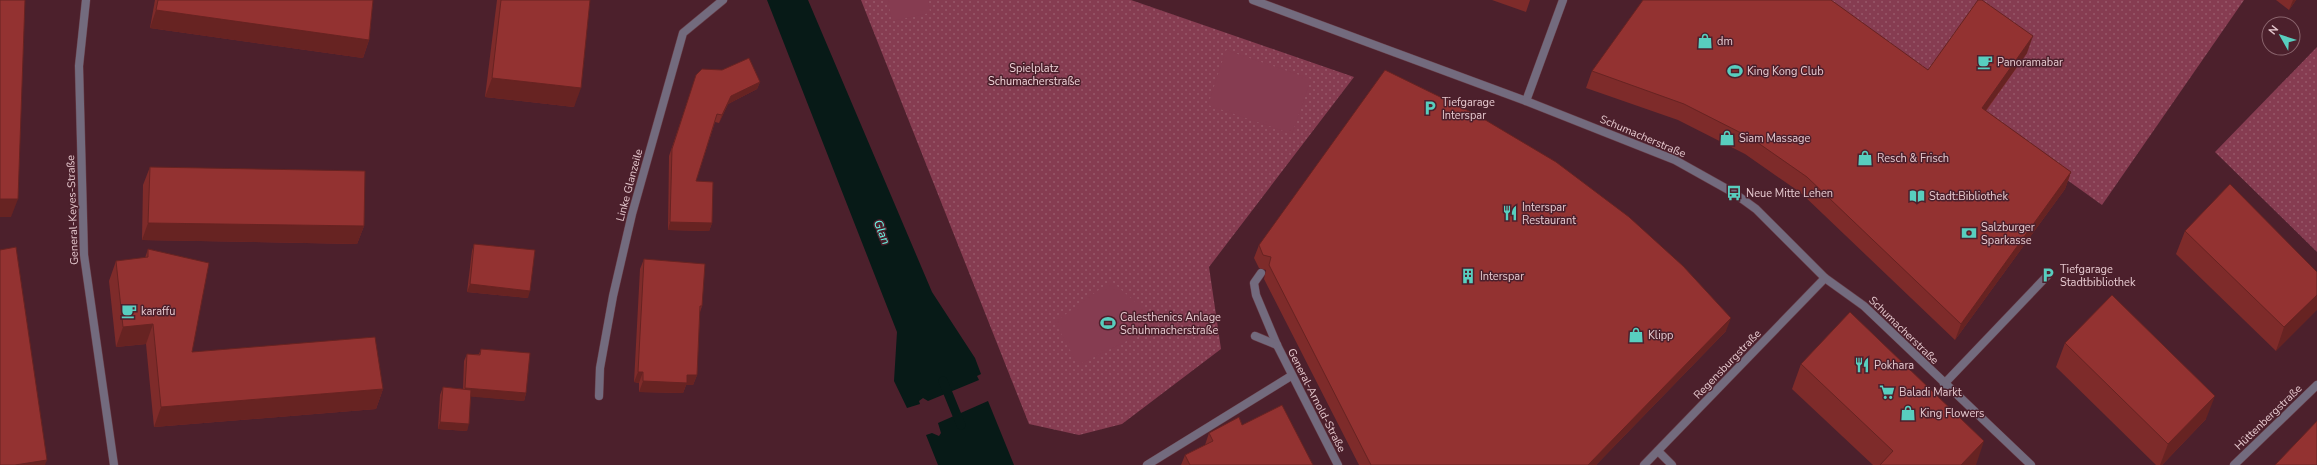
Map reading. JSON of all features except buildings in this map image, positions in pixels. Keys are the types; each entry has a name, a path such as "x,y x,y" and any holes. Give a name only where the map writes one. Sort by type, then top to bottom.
{"street":[{"name":"General-Keyes-Straße","path":"86,0 79,66 84,255 114,465"},
{"name":"Linke Glanzeile","path":"599,396 600,368 613,296 632,214 683,33 723,0"},
{"name":"Schumacherstraße","path":"1253,0 1526,101 1675,160 1734,193 1756,209 1825,278 1864,306 1944,384 2031,465"},
{"path":"1526,101 1563,0"},
{"name":"General-Arnold-Straße","path":"1261,273 1254,283 1256,295 1291,376 1338,465"},
{"path":"1944,384 2048,275"},
{"name":"Regensburgstraße","path":"1644,465 1825,278"},
{"path":"1255,336 1277,345"},
{"path":"1147,465 1156,463 1291,376"},
{"name":"Hüttenbergstraße","path":"2234,465 2317,385"},
{"path":"1658,451 1672,465"}],"green space":[{"name":"Spielplatz Schumacherstraße","path":"861,0 1131,0 1354,77 1209,267 1221,349 1122,424 1079,435 1029,424"},
{"path":"888,0 928,0 930,13 892,21"},
{"path":"1816,0 2244,0 2102,205"},
{"path":"2317,47 2317,252 2215,152"},
{"path":"1226,50 1311,79 1292,134 1208,105"},
{"name":"Calesthenics Anlage Schuhmacherstraße","path":"1111,281 1161,324 1078,365 1055,322"}],"water":[{"path":"767,0 808,0 932,292 975,358 981,374 977,376 979,380 928,401 923,398 919,401 920,404 907,408 894,381 897,332"},
{"path":"988,401 1014,465 938,465 926,435 932,433 939,436 941,433 938,423"}],"waterway":[{"name":"Glan","path":"943,381 961,425"}],"place":[{"name":"dm","path":"1705,41"},
{"name":"Panoramabar","path":"1985,62"},
{"name":"King Kong Club","path":"1735,71"},
{"name":"Tiefgarage Interspar","path":"1430,108"},
{"name":"Siam Massage","path":"1727,138"},
{"name":"Resch & Frisch","path":"1865,158"},
{"name":"Neue Mitte Lehen","path":"1734,193"},
{"name":"Stadt:Bibliothek","path":"1917,196"},
{"name":"Interspar Restaurant","path":"1510,213"},
{"name":"Salzburger Sparkasse","path":"1969,233"},
{"name":"Tiefgarage Stadtbibliothek","path":"2048,275"},
{"name":"Interspar","path":"1468,276"},
{"name":"karaffu","path":"129,311"},
{"name":"Calesthenics Anlage Schuhmacherstraße","path":"1108,323"},
{"name":"Klipp","path":"1636,335"},
{"name":"Pokhara","path":"1862,365"},
{"name":"Baladi Markt","path":"1887,392"},
{"name":"King Flowers","path":"1908,413"}]}
